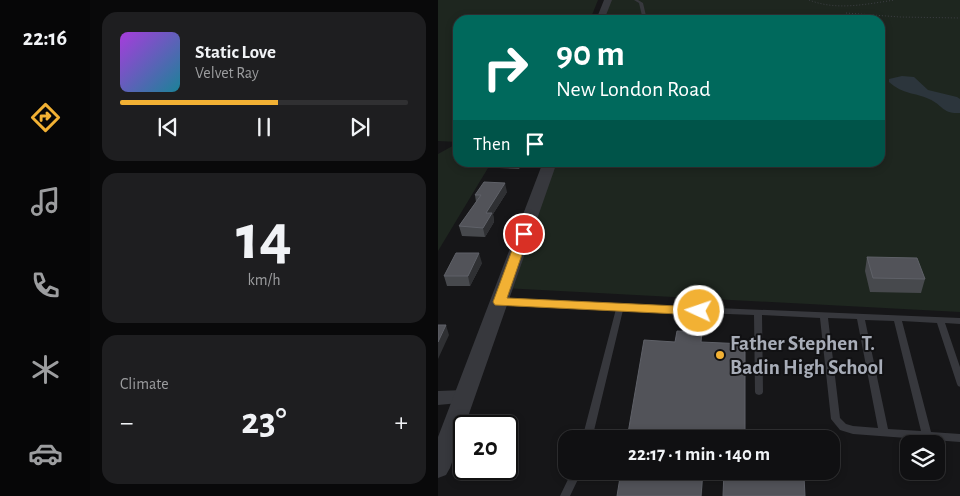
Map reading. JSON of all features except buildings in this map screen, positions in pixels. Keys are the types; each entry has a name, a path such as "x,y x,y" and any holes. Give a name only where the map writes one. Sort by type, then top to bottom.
{"street":[{"path":"602,15 608,0"},
{"path":"438,468 548,167"},
{"path":"438,398 464,398"}],"lane":[{"path":"636,0 640,3 644,15"},
{"path":"499,302 824,317 960,321"},
{"path":"589,430 620,307"},
{"path":"758,314 759,392"},
{"path":"824,317 836,418 843,427 853,430 913,435"},
{"path":"861,318 884,433"},
{"path":"897,319 928,435"},
{"path":"940,320 960,384"},
{"path":"945,437 960,438"},
{"path":"565,496 573,480"}],"path":[{"path":"809,0 820,4 838,6 862,5 895,0"},
{"path":"846,13 873,15"},
{"path":"885,16 960,18"}],"shaded area":[{"path":"438,0 598,0 592,15 453,15 453,142 438,141"},
{"path":"608,0 960,0 960,312 505,288 549,167 885,167 885,15 602,15"},
{"path":"902,76 914,77 928,90 957,97 960,99 960,113 946,111 934,101 904,91 889,82 889,79"},
{"path":"453,146 453,167 489,167 438,251 438,154"}],"place":[{"name":"Father Stephen T. Badin High School","path":"720,355"}],"route":[{"path":"524,234 499,302 699,311"}]}
